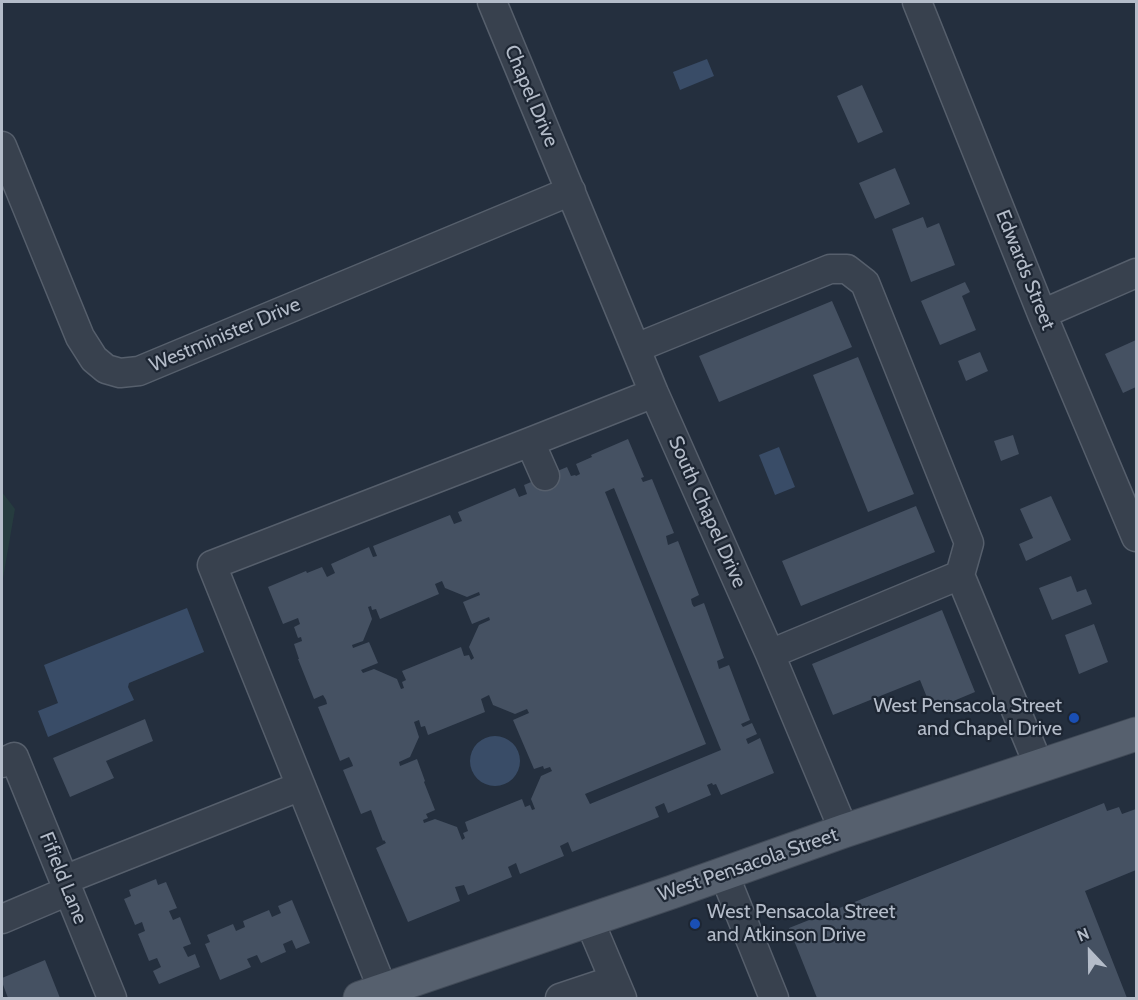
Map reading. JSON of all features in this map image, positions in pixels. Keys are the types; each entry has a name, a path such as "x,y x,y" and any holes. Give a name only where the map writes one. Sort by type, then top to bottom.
{"main road":[{"name":"West Pensacola Street","path":"383,993 844,831 1137,734"}],"street":[{"name":"Chapel Drive","path":"492,2 571,191"},
{"name":"Edwards Street","path":"917,2 1042,314 1137,537"},
{"name":"Westminister Drive","path":"2,146 80,337 94,358 106,369 120,373 139,371 160,363 571,191"},
{"name":"South Chapel Drive","path":"571,191 654,393 770,654 844,831"},
{"path":"636,348 830,269 848,269 865,283 969,543 960,575 1039,766"},
{"path":"1042,314 1137,273"},
{"path":"383,993 212,565 654,393"},
{"path":"530,442 544,476"},
{"path":"770,654 960,575"},
{"name":"Fifield Lane","path":"8,760 66,885 112,999"},
{"path":"2,919 66,885 301,786"},
{"path":"724,873 774,999"},
{"path":"560,999 618,989 589,920"}],"green space":[{"path":"2,492 15,509 2,584"}],"water":[{"path":"707,59 714,76 680,90 673,72"},
{"path":"779,447 795,487 775,495 759,455"},
{"path":"187,608 204,652 129,683 128,687 134,700 48,737 38,711 58,703 44,665"},
{"path":"490,736 500,736 513,743 520,756 520,766 513,779 500,786 490,786 481,782 474,775 470,766 470,756 474,747 481,740"}],"building":[{"path":"862,85 883,132 858,143 837,96"},
{"path":"895,168 910,204 875,219 859,183"},
{"path":"923,217 927,228 939,223 955,265 911,282 892,229"},
{"path":"965,282 970,292 962,296 976,330 940,345 921,301"},
{"path":"832,301 852,347 719,402 699,356"},
{"path":"1136,340 1136,387 1123,393 1105,354"},
{"path":"980,352 988,371 966,381 958,361"},
{"path":"858,357 914,494 868,512 813,375"},
{"path":"1013,435 1019,454 1001,461 994,441"},
{"path":"628,439 644,477 641,478 643,482 652,479 674,533 666,536 668,545 678,541 699,595 691,599 692,604 694,607 704,603 724,658 717,661 719,669 729,665 750,720 741,724 743,727 752,723 757,734 746,739 748,744 760,738 774,773 721,795 716,784 712,783 707,785 711,795 668,813 664,803 655,807 659,817 572,852 568,842 560,846 564,856 520,874 516,863 508,867 512,877 468,895 464,885 455,887 460,901 408,922 376,848 386,843 383,841 371,810 361,814 343,770 353,766 352,763 349,757 340,761 318,707 327,704 326,700 323,695 314,699 298,659 294,644 302,641 301,637 298,638 294,627 300,624 298,618 283,624 268,587 306,571 307,573 322,567 327,577 335,573 331,564 369,547 373,557 377,556 373,546 450,515 454,524 462,521 458,512 515,488 519,497 527,494 524,485 567,467 571,476 576,476 580,474 576,464 592,457 591,455","holes":["614,488 721,750 590,804 585,794 706,744 605,492","442,581 445,588 467,597 479,592 480,595 463,602 472,624 489,617 490,620 479,625 469,647 474,658 471,660 469,655 464,656 461,647 402,671 406,680 402,682 404,688 401,689 397,679 374,669 363,673 361,670 378,663 369,642 353,648 352,645 363,641 372,619 368,607 371,606 372,610 376,609 380,619 439,594 435,584","489,695 493,705 515,714 527,709 529,713 513,720 534,769 543,766 544,769 550,767 552,771 541,776 531,799 535,809 532,810 530,805 525,807 522,799 465,822 468,831 463,833 465,838 462,840 457,827 435,819 424,823 423,820 428,818 426,814 435,810 417,759 400,766 399,762 410,757 419,737 414,722 419,720 421,727 425,726 428,735 485,712 481,699"]},
{"path":"1051,496 1071,540 1026,561 1019,544 1033,538 1020,509"},
{"path":"916,506 935,552 801,606 782,561"},
{"path":"1071,576 1077,592 1086,589 1092,604 1052,620 1039,588"},
{"path":"942,610 975,692 932,710 920,680 833,715 812,664"},
{"path":"1094,624 1108,662 1079,674 1065,635"},
{"path":"145,719 153,741 106,761 114,778 70,797 53,758"},
{"path":"1104,803 1107,811 1119,807 1122,814 1136,809 1136,870 1085,891 1127,998 817,998 789,928"},
{"path":"156,879 158,885 166,882 177,908 169,911 173,920 180,917 191,944 183,947 188,957 195,954 200,967 159,984 153,971 161,967 157,958 149,961 138,934 145,931 142,922 135,925 124,899 131,896 129,890"},
{"path":"292,900 310,943 296,949 292,940 283,944 286,952 261,963 257,955 247,959 251,967 220,980 205,944 210,942 207,935 233,924 236,931 245,927 243,921 269,910 272,917 281,913 278,906"},
{"path":"45,960 60,998 8,998 2,978"}],"place":[{"name":"West Pensacola Street and Chapel Drive","path":"1074,718"},
{"name":"West Pensacola Street and Atkinson Drive","path":"695,924"}]}
